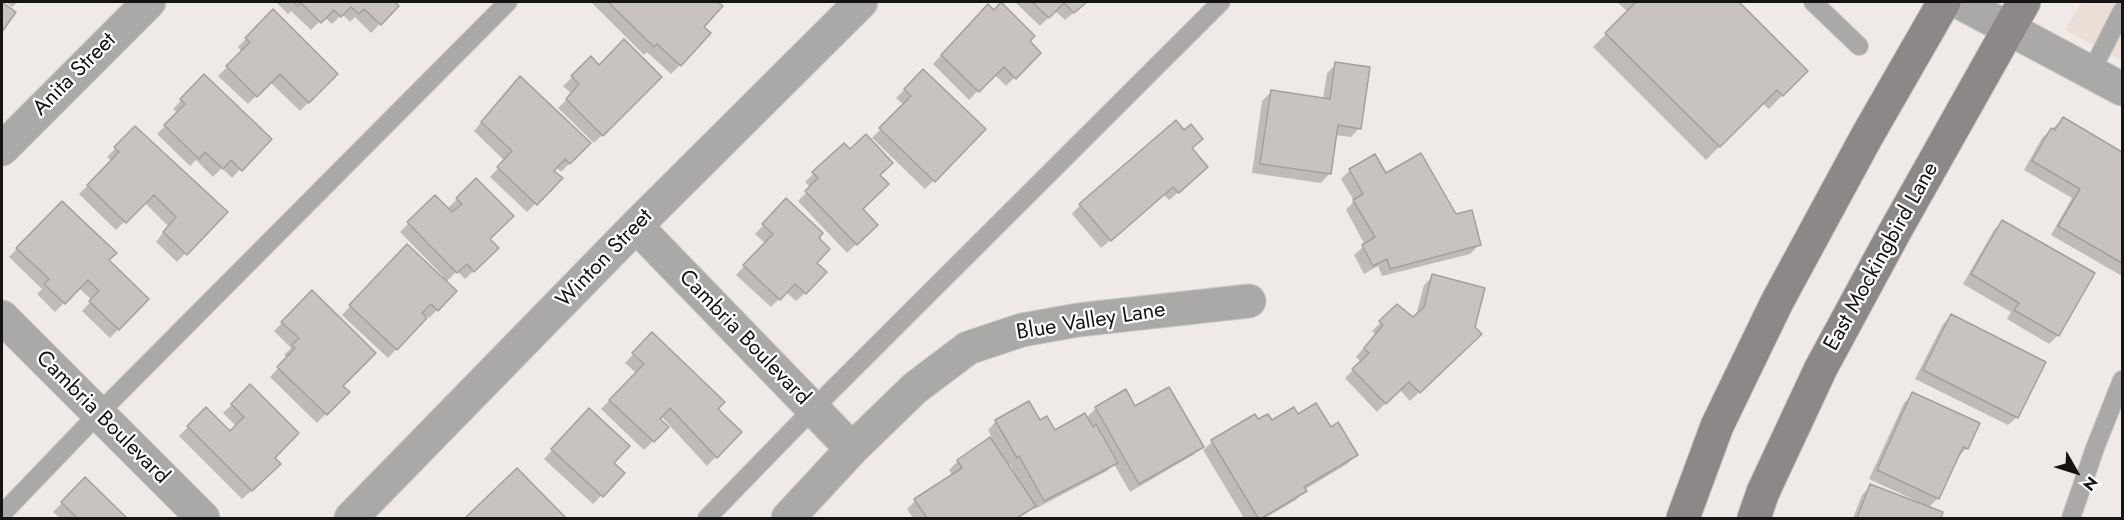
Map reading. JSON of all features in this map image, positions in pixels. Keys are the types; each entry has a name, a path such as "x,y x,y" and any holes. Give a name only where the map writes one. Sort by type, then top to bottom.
{"main road":[{"path":"1683,519 1717,426 1777,302 1866,136 1944,2"},
{"name":"East Mockingbird Lane","path":"1754,519 1763,492 1821,368 2017,15"}],"street":[{"name":"Anita Street","path":"2,149 148,2"},
{"name":"Winton Street","path":"351,519 636,226 861,2"},
{"path":"1959,2 2017,15 2091,72 2122,89"},
{"name":"Cambria Boulevard","path":"636,226 852,449"},
{"name":"Blue Valley Lane","path":"788,519 852,449 915,387 968,348 1022,330 1078,320 1249,300"},
{"name":"Cambria Boulevard","path":"2,317 203,519"}],"lane":[{"path":"2,514 98,414 508,2"},
{"path":"707,519 813,408 1221,2"},
{"path":"1813,2 1859,46"},
{"path":"2091,72 2122,11"},
{"path":"2072,519 2095,448 2122,380"}],"shaded area":[{"path":"2082,2 2122,2 2122,60 2065,30"}],"building":[{"path":"2,2 16,12 2,32"},
{"path":"293,2 395,2 399,6 381,25 364,9 359,14 351,7 341,17 334,10 321,23 301,3 298,6"},
{"path":"608,2 718,2 723,6 704,27 711,33 681,66 657,44 654,47"},
{"path":"1001,2 1035,36 1030,41 1041,53 1016,79 1004,67 979,92 941,55 988,4 994,10"},
{"path":"1032,2 1087,2 1074,13 1064,3 1049,18"},
{"path":"1636,2 1739,2 1808,71 1783,96 1777,90 1720,147 1605,33"},
{"path":"273,9 338,74 309,103 280,74 257,97 226,66 250,42 245,38"},
{"path":"624,39 662,77 603,136 566,99 579,84 571,76 591,56 599,65"},
{"path":"1335,62 1370,67 1361,129 1338,125 1331,174 1260,164 1271,90 1330,99"},
{"path":"923,69 986,129 935,182 879,128 911,96 904,89"},
{"path":"204,74 272,139 242,171 231,160 223,169 205,152 199,159 164,125 185,104 180,99"},
{"path":"520,76 591,143 570,164 565,159 554,171 563,178 537,205 497,167 512,151 481,122"},
{"path":"2063,117 2122,152 2122,263 2058,226 2080,189 2032,161 2051,128 2055,130"},
{"path":"1176,120 1184,130 1191,124 1203,139 1192,148 1208,167 1179,193 1173,187 1111,241 1079,204"},
{"path":"135,126 228,212 187,255 163,232 176,217 154,195 126,223 87,185 119,152 114,147"},
{"path":"866,134 893,163 880,175 889,184 863,209 878,225 857,245 805,191 818,178 812,172 844,143 850,149"},
{"path":"1421,153 1456,214 1472,210 1481,245 1390,269 1387,259 1373,266 1362,245 1375,237 1353,200 1363,194 1349,169 1375,154 1386,173"},
{"path":"476,178 514,216 490,239 499,248 474,272 467,264 457,273 407,222 435,195 452,212 462,204 456,198"},
{"path":"786,198 823,233 819,238 830,249 817,263 827,272 806,294 795,284 780,300 743,265 773,234 762,224"},
{"path":"62,201 117,253 109,260 149,299 119,330 89,301 99,291 88,280 65,304 44,284 49,279 16,248"},
{"path":"2002,220 2095,273 2059,336 2014,310 2019,303 1971,274"},
{"path":"407,244 457,291 438,311 431,304 422,313 427,318 397,350 349,305"},
{"path":"1432,274 1485,288 1475,327 1482,334 1420,393 1409,382 1386,404 1352,369 1369,353 1364,348 1383,325 1379,321 1397,304 1413,317 1424,307"},
{"path":"312,290 376,353 343,386 350,392 327,415 277,367 295,348 292,345 299,338 281,322"},
{"path":"1951,314 2046,362 2018,418 1923,370"},
{"path":"652,332 725,402 718,409 742,432 717,458 670,408 660,419 669,427 654,442 609,400 644,364 632,353"},
{"path":"250,384 299,433 275,458 281,464 252,491 187,426 206,407 230,431 244,417 231,404"},
{"path":"1169,387 1204,447 1139,484 1095,407 1126,389 1135,406"},
{"path":"1912,392 1980,423 1968,449 1963,447 1939,499 1877,470"},
{"path":"1029,401 1040,420 1047,416 1055,430 1085,413 1093,427 1096,424 1118,463 1044,501 1019,456 1017,458 995,420"},
{"path":"1316,403 1331,427 1338,422 1358,455 1304,487 1307,491 1262,518 1258,518 1211,440 1255,414 1258,419 1268,414 1272,420 1294,407 1298,414"},
{"path":"589,408 630,446 614,463 625,473 603,497 551,449"},
{"path":"990,437 1036,506 1017,518 927,518 914,499 962,468 957,460"},
{"path":"517,468 566,518 465,518"},
{"path":"85,477 127,518 77,518 61,502"},
{"path":"1870,484 1943,512 1941,518 1857,518"}]}
